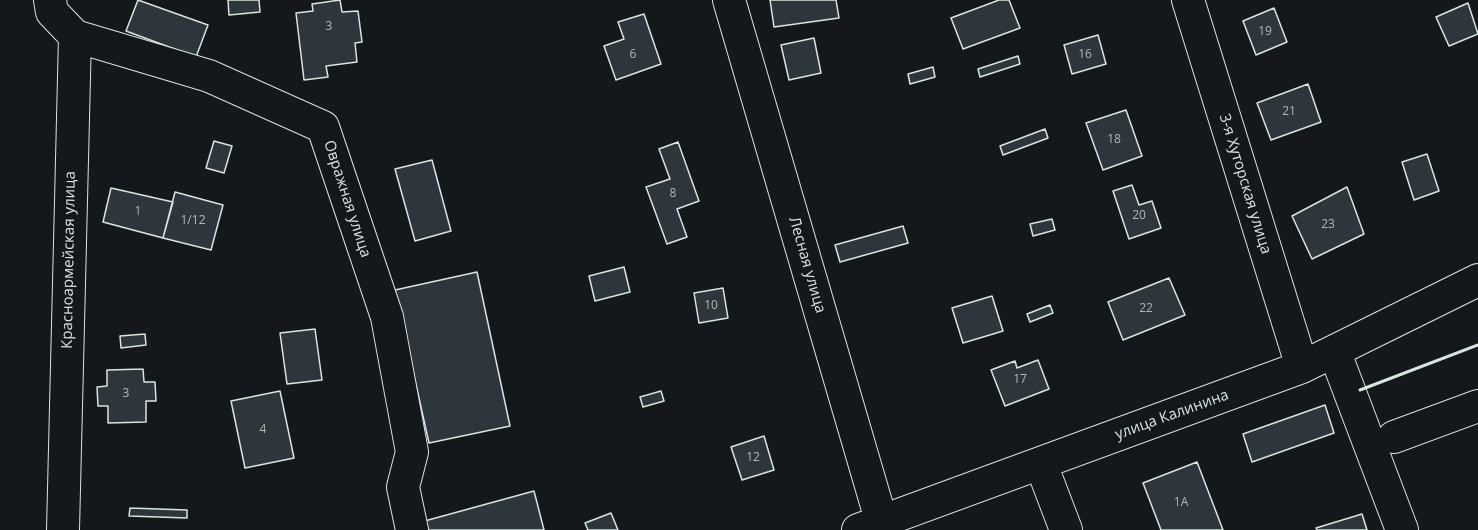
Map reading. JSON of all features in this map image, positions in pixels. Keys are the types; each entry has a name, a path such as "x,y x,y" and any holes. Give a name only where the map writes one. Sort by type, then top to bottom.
{"street":[{"path":"50,0 52,12 75,36"},
{"name":"Лесная улица","path":"729,0 874,527"},
{"name":"3-я Хуторская улица","path":"1188,0 1302,367"},
{"name":"Красноармейская улица","path":"63,530 75,36"},
{"name":"Овражная улица","path":"75,36 209,76 323,127 387,317 412,452 403,487 412,530"},
{"name":"улица Калинина","path":"874,527 1302,367 1335,353 1478,280"},
{"path":"1335,353 1402,530"},
{"path":"1394,437 1478,406"},
{"path":"1041,464 1066,530"}],"building":[{"path":"138,0 208,25 196,57 126,31"},
{"path":"228,0 259,0 260,12 229,15"},
{"path":"340,0 342,12 358,11 362,42 355,43 357,62 326,66 328,77 304,80 296,13 313,11 312,4"},
{"path":"770,0 836,0 839,18 774,27"},
{"path":"999,0 1009,0 1020,28 963,49 951,18"},
{"path":"1468,3 1478,34 1449,46 1436,17"},
{"path":"1274,8 1287,42 1256,55 1243,21"},
{"path":"644,14 661,64 616,80 604,46 624,39 618,22"},
{"path":"1098,35 1106,64 1072,74 1064,45"},
{"path":"814,38 821,73 789,80 781,45"},
{"path":"1018,56 1020,64 980,77 978,69"},
{"path":"933,67 935,77 910,84 908,74"},
{"path":"1308,84 1321,122 1271,140 1257,103"},
{"path":"1126,110 1142,156 1103,170 1086,123"},
{"path":"1045,129 1048,138 1003,155 1000,146"},
{"path":"214,141 232,146 224,173 206,168"},
{"path":"678,142 699,201 677,209 687,237 667,244 646,187 670,179 659,149"},
{"path":"1427,154 1439,191 1414,200 1402,162"},
{"path":"432,160 451,231 415,241 395,169"},
{"path":"1132,185 1139,205 1152,201 1161,228 1129,239 1113,191"},
{"path":"1347,187 1364,234 1312,259 1292,216"},
{"path":"111,188 173,202 163,238 103,222"},
{"path":"175,192 223,205 211,250 163,238"},
{"path":"1052,219 1055,230 1033,236 1030,224"},
{"path":"903,226 908,243 840,262 835,245"},
{"path":"624,267 630,292 595,301 589,276"},
{"path":"477,272 510,426 429,443 395,290"},
{"path":"1169,278 1185,315 1123,340 1108,302"},
{"path":"723,288 728,318 699,323 694,293"},
{"path":"992,296 1003,331 963,343 952,308"},
{"path":"1050,305 1053,313 1030,322 1027,314"},
{"path":"315,329 322,380 287,384 280,333"},
{"path":"145,334 146,345 121,348 120,336"},
{"path":"1038,360 1049,389 1005,406 991,370 1015,361 1017,368"},
{"path":"143,369 144,382 155,382 156,401 146,401 146,422 108,423 108,406 98,406 97,387 107,386 107,370"},
{"path":"280,391 294,458 245,468 231,401"},
{"path":"661,391 664,401 643,407 640,397"},
{"path":"1325,405 1334,433 1252,462 1243,434"},
{"path":"764,436 774,470 742,480 731,447"},
{"path":"1197,462 1223,530 1161,530 1143,483"},
{"path":"534,491 544,530 423,530 421,522"},
{"path":"130,508 187,510 187,518 129,516"},
{"path":"611,513 618,530 588,530 585,523"},
{"path":"1362,514 1367,530 1317,530 1316,528"}],"wall":[{"path":"1360,390 1478,345"}]}
